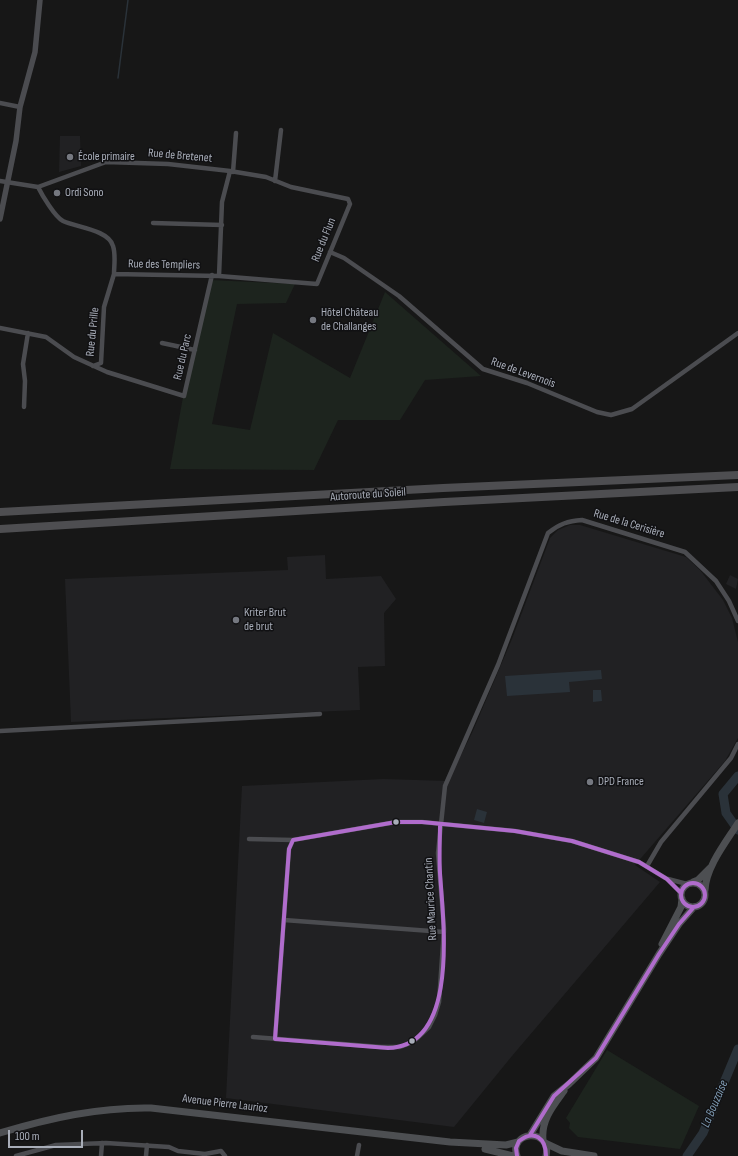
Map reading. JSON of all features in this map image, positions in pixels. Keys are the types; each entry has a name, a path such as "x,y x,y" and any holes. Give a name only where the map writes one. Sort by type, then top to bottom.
{"highway":[{"name":"Autoroute du Soleil","path":"0,512 451,488 738,475"},
{"name":"Autoroute du Soleil","path":"0,529 738,486"}],"main road":[{"path":"530,1135 554,1096 569,1084 598,1054 679,924 694,907 704,902 707,879 713,865 738,823"},
{"path":"659,954 681,907 681,896 690,883 698,880 713,865"},
{"path":"690,883 700,884 705,890"},
{"path":"681,896 685,904 694,907"},
{"path":"546,1156 542,1130 547,1117 569,1084"},
{"name":"Avenue Pierre Laurioz","path":"0,1132 76,1113 119,1108 151,1108 450,1142 506,1145 518,1142"},
{"path":"517,1156 516,1147 518,1142 524,1137 530,1135 537,1136 544,1142 562,1151 594,1156"},
{"name":"Avenue Pierre Laurioz","path":"450,1142 467,1147 493,1150 513,1156"}],"street":[{"path":"0,220 16,142 20,106 35,52 40,0"},
{"path":"0,103 20,106"},
{"path":"275,181 281,130"},
{"path":"219,276 222,202 231,171 236,133"},
{"name":"Rue de Bretenet","path":"38,186 106,162 168,164 231,171 275,181 291,187 348,199 350,204"},
{"path":"0,181 38,186"},
{"name":"Rue des Templiers","path":"38,186 41,194 62,220 101,234 109,239 114,246 114,274 212,275 317,284"},
{"name":"Rue du Flun","path":"317,284 350,204"},
{"path":"153,223 222,225"},
{"name":"Rue de Levernois","path":"330,252 344,258 399,296 483,369 527,383 597,412 611,415 632,409 684,370 738,333"},
{"name":"Rue du Prille","path":"93,366 101,363 104,307 114,274"},
{"name":"Rue du Parc","path":"93,366 107,372 184,396 212,275"},
{"path":"0,328 46,336 74,357 93,366"},
{"path":"24,407 25,381 23,364 28,333"},
{"path":"162,343 195,350"},
{"name":"Rue de la Cerisière","path":"440,824 445,786 449,773 498,665 548,533 556,527 569,521 582,520 685,552 716,581 730,601 738,621"},
{"path":"0,731 320,714"},
{"path":"647,866 661,842 731,758 738,744"},
{"path":"249,839 293,840 376,825 422,822 515,832 558,838 624,857 647,866 667,879 681,896"},
{"name":"Rue Maurice Chantin","path":"253,1037 381,1047 400,1047 413,1042 429,1027 439,1002 444,932 443,902 438,853 440,824"},
{"path":"276,1039 289,849 293,840"},
{"path":"667,879 690,883"},
{"path":"284,920 444,932"},
{"path":"101,1156 102,1143"},
{"path":"16,1156 56,1145 102,1143 169,1147 178,1151 193,1154 210,1154 221,1151 225,1156"},
{"path":"146,1145 146,1156"},
{"path":"357,1156 359,1145"}],"shaded area":[{"name":"École primaire","path":"60,136 80,136 81,166 59,172"},
{"path":"211,280 295,284 286,303 237,304 212,424 250,430 273,333 350,378 385,292 481,376 425,380 400,420 338,420 314,470 170,469 183,397"},
{"path":"570,525 580,525 686,557 700,570 723,600 732,618 738,642 738,738 725,761 635,865 660,882 512,1056 454,1127 226,1098 242,786 383,779 448,781 472,733 512,639 550,538 558,530"},
{"path":"325,555 326,579 381,576 396,599 384,613 385,666 358,667 360,710 71,722 65,579 288,570 287,557"},
{"path":"730,575 738,579 736,589 726,584"},
{"path":"601,670 602,679 569,682 570,692 507,696 505,676"},
{"path":"593,690 601,690 602,701 593,702"},
{"path":"477,809 487,812 484,823 474,820"},
{"path":"607,1050 699,1106 680,1149 578,1137 569,1128 570,1123 566,1118"}],"waterway":[{"path":"118,78 128,0"},
{"name":"La Bouzaise","path":"738,776 723,794 726,813 738,830"},
{"name":"La Bouzaise","path":"687,1156 703,1133 738,1049"}],"transit line":[{"path":"440,824 440,867 444,948 442,977 437,1004 427,1026 411,1042 388,1048 275,1039 289,849 293,840 396,822 422,822 515,831 572,841 639,862 667,879 681,893"},
{"path":"693,883 702,886 705,895 702,904 693,907 684,904 681,895 684,886 693,883"},
{"path":"530,1135 554,1096 596,1058 659,954 679,924 694,907"},
{"path":"517,1156 516,1148 519,1141 524,1137 530,1136 538,1137 541,1140 544,1144 546,1156"}],"place":[{"name":"École primaire","path":"70,157"},
{"name":"Ordi Sono","path":"57,193"},
{"name":"Hôtel Château de Challanges","path":"313,320"},
{"name":"Kriter Brut de brut","path":"236,620"},
{"name":"DPD France","path":"590,782"}]}
